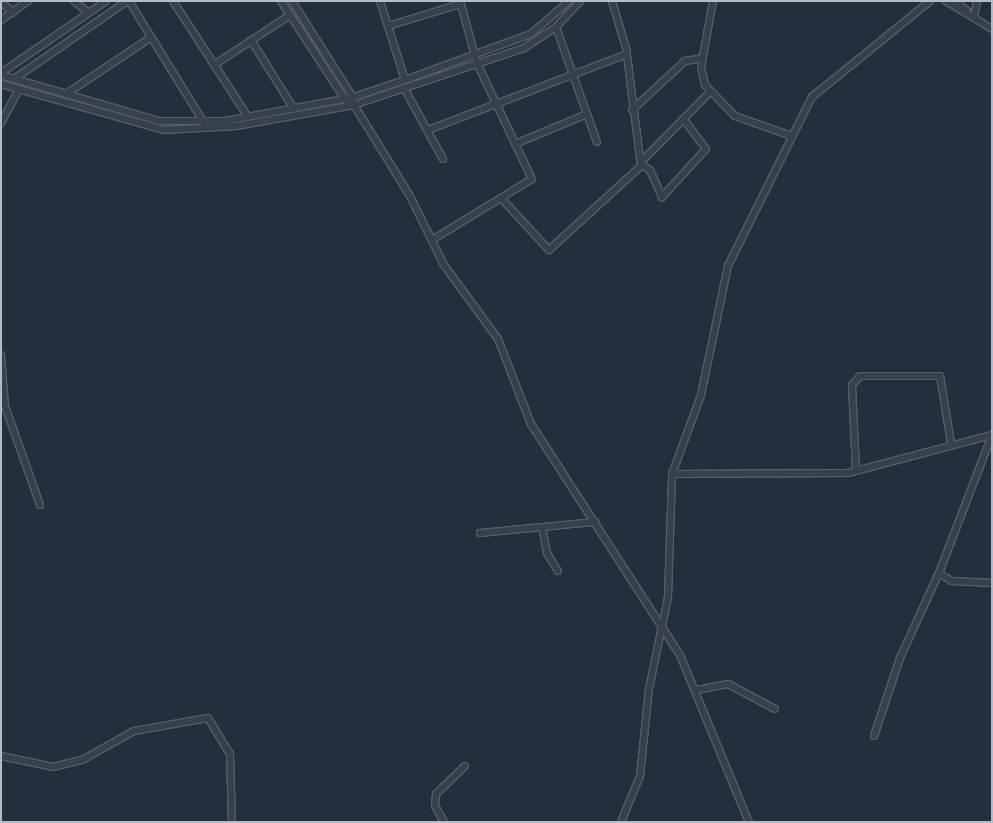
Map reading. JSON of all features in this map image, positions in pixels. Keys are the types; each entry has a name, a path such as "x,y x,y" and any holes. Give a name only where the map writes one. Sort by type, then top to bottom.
{"street":[{"path":"1,20 28,1"},
{"path":"74,1 89,13"},
{"path":"1,74 106,1"},
{"path":"14,79 128,1 204,123"},
{"path":"173,1 248,117"},
{"path":"281,1 345,99 354,105 432,240 444,265 498,338 530,424 662,624 697,690 727,775 749,822"},
{"path":"292,1 354,97 354,105"},
{"path":"380,1 405,80"},
{"path":"1,74 159,121 204,123 345,99 405,80 531,34 568,1"},
{"path":"1,84 164,130 236,126 354,105 524,48 556,27 580,1"},
{"path":"612,1 626,54 632,110 642,163 650,170 662,197 706,149 684,119"},
{"path":"713,1 703,58 702,76 711,91 736,116 792,136"},
{"path":"946,1 992,29"},
{"path":"956,1 974,17"},
{"path":"974,17 977,1"},
{"path":"1,2 13,12"},
{"path":"621,822 640,776 648,695 669,585 672,474 701,395 728,266 812,97 928,2"},
{"path":"388,26 460,3 477,64 532,179 432,240"},
{"path":"214,65 290,15"},
{"path":"556,27 597,142"},
{"path":"66,94 150,38"},
{"path":"251,40 294,108"},
{"path":"428,130 574,76 626,54"},
{"path":"632,110 685,61 703,58"},
{"path":"404,88 444,159"},
{"path":"1,123 19,89"},
{"path":"501,198 549,250 642,163 711,91"},
{"path":"515,144 587,114"},
{"path":"1,357 3,407 40,505"},
{"path":"856,470 852,385 860,376 940,376 951,443"},
{"path":"672,474 856,470 951,443 992,435"},
{"path":"874,736 900,658 939,573 992,435"},
{"path":"480,533 595,522"},
{"path":"542,527 547,553 558,572"},
{"path":"939,573 952,580 992,583"},
{"path":"697,690 728,684 775,709"},
{"path":"1,756 53,767 84,759 134,731 208,718 230,754 232,822"},
{"path":"444,822 435,806 436,794 465,766"}]}
